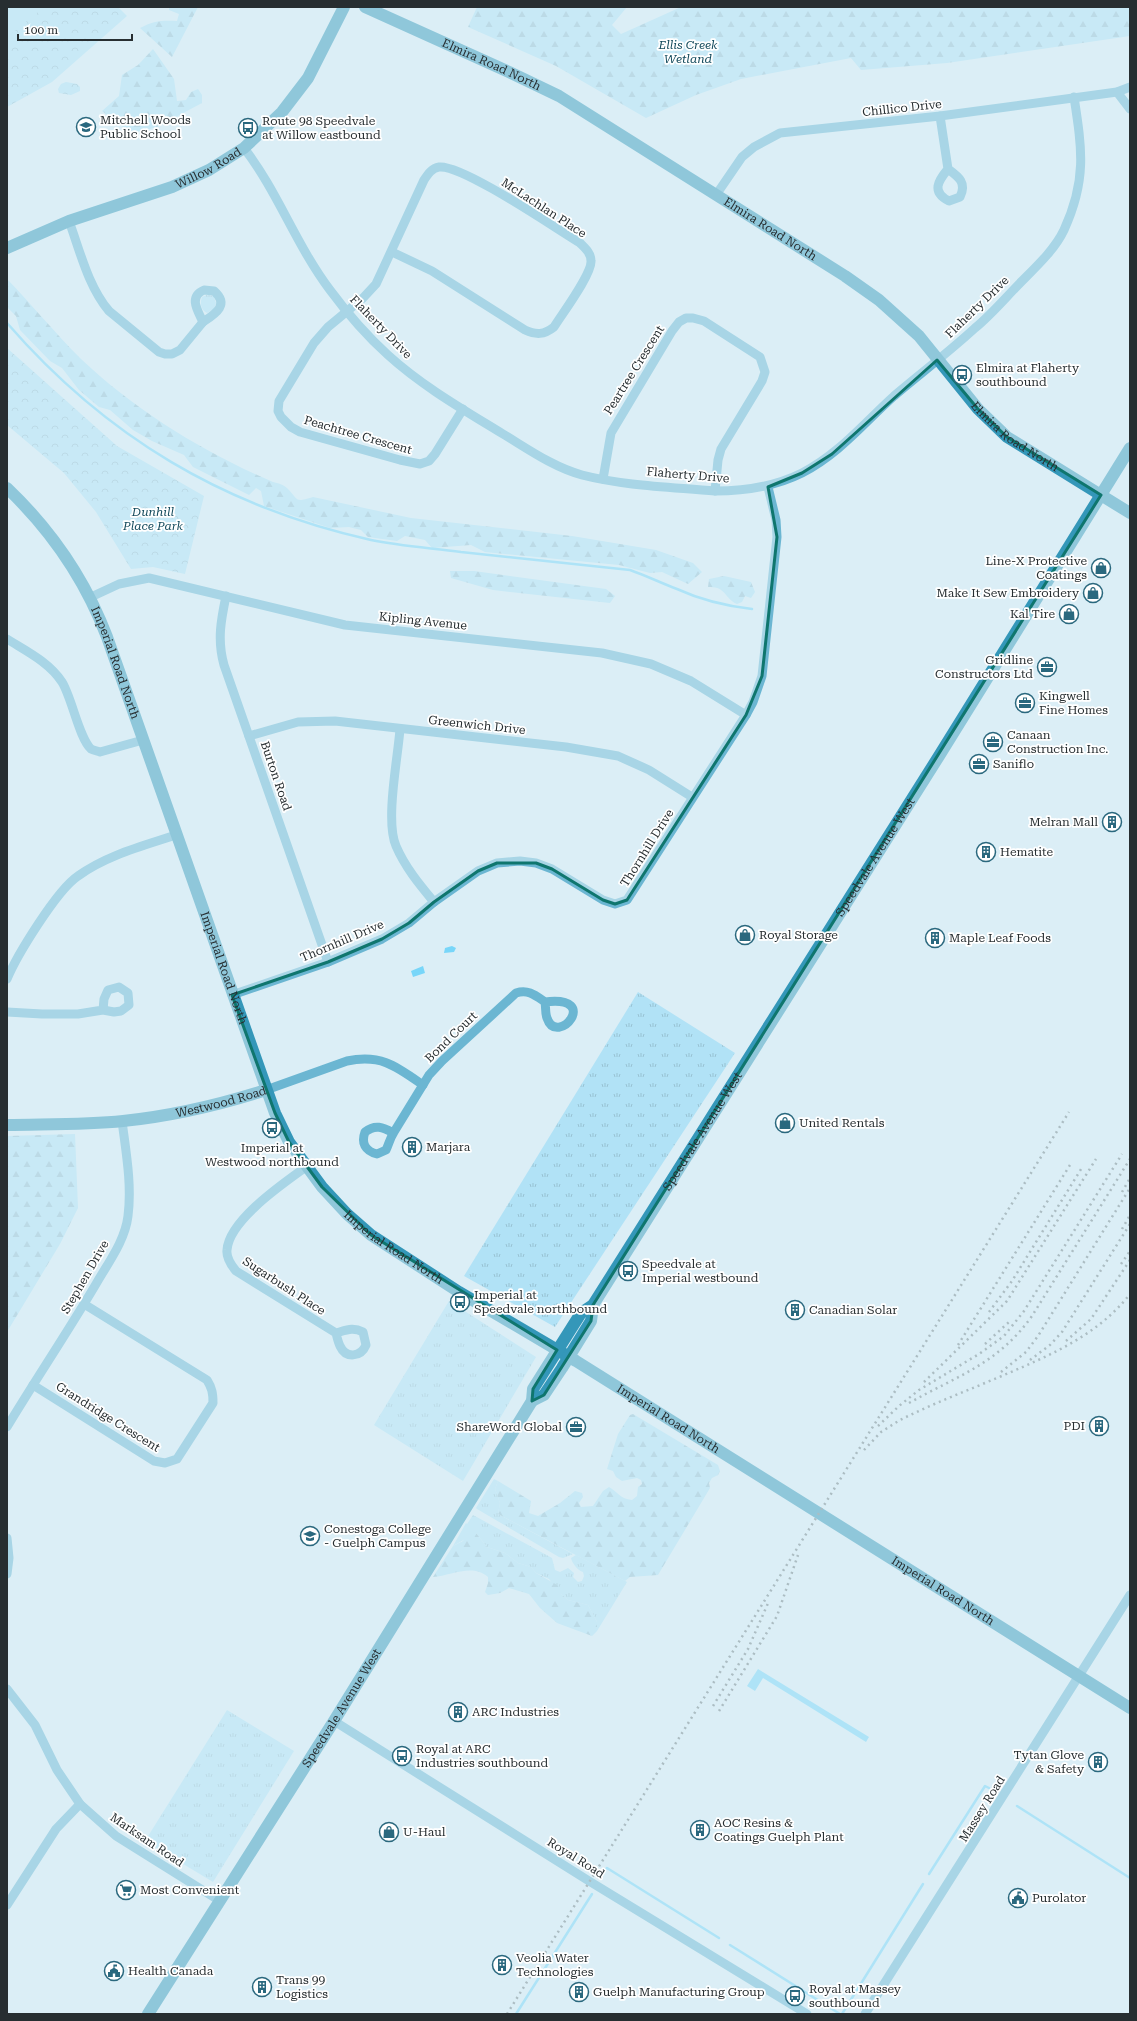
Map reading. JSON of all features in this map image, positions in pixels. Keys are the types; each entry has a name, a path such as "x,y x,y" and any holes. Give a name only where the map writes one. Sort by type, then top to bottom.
{"main road":[{"name":"Willow Road","path":"7,248 69,221 172,187 209,170 244,148 282,112 308,78 344,7"},
{"name":"Elmira Road North","path":"365,7 559,96 845,276 879,300 919,336 937,360 978,408 1003,433 1130,513"},
{"name":"Speedvale Avenue West","path":"148,2014 334,1721 532,1401 533,1389 557,1350 581,1313 593,1305 877,856 1130,448"},
{"name":"Imperial Road North","path":"7,488 27,507 53,537 90,597 107,637 232,995 266,1090 282,1129 306,1167 347,1214 370,1235 459,1292 557,1350 820,1513 1130,1708"},
{"name":"Westwood Road","path":"7,1125 122,1121 203,1108 266,1090"},
{"name":"Speedvale Avenue West","path":"532,1401 544,1395 591,1321 593,1305"}],"street":[{"name":"Chillico Drive","path":"716,195 742,157 754,147 780,133 940,116 1117,92 1130,87"},
{"path":"1117,92 1130,109"},
{"name":"Flaherty Drive","path":"244,148 275,193 312,265 346,311 388,355 425,384 462,409 540,456 563,468 603,479 714,491 768,487 802,473 832,454 893,397 981,323 1045,257 1063,231 1075,202 1081,178 1082,148 1074,97"},
{"path":"940,116 948,170"},
{"name":"McLachlan Place","path":"346,311 363,298 376,284 429,171 438,167 448,166 480,181 580,243 588,252 591,261 586,276 554,327 548,332 541,334 525,330 432,271 392,252"},
{"path":"69,221 94,289 102,303 109,311 159,352 172,354 180,350 203,322"},
{"name":"Peachtree Crescent","path":"346,311 328,327 314,343 283,395 278,406 281,417 285,422 300,432 405,462 420,464 428,461 434,454 462,409"},
{"name":"Peartree Crescent","path":"603,479 608,442 617,420 672,331 679,322 686,318 692,318 704,321 760,357 765,372 762,381 721,449 714,491"},
{"name":"Thornhill Drive","path":"232,995 328,962 371,944 403,927 434,902 478,871 497,863 520,861 536,864 552,869 603,900 615,904 627,900 746,715 762,676 777,529 768,487"},
{"name":"Kipling Avenue","path":"90,597 119,584 150,578 345,625 602,653 650,664 691,681 746,715"},
{"name":"Burton Road","path":"226,596 219,629 221,653 328,962"},
{"path":"7,639 45,663 62,681 69,694 85,740 91,749 100,752 143,740"},
{"name":"Greenwich Drive","path":"249,736 282,726 315,720 566,747 618,756 649,770 692,797"},
{"path":"400,729 391,822 395,844 412,876 434,902"},
{"path":"7,979 27,942 62,890 76,877 100,862 176,835"},
{"name":"Bond Court","path":"393,1133 423,1085 440,1062 516,993 525,991 529,992 545,1002"},
{"path":"7,1012 78,1014 103,1010"},
{"name":"Westwood Road","path":"266,1090 347,1061 360,1058 382,1060 423,1085"},
{"name":"Stephen Drive","path":"7,1427 116,1250 128,1217 128,1186 122,1121"},
{"name":"Sugarbush Place","path":"306,1167 257,1204 240,1224 230,1240 227,1250 229,1262 236,1271 336,1333"},
{"name":"Grandridge Crescent","path":"33,1385 159,1463 171,1462 177,1459 213,1403 213,1393 206,1380 84,1304"},
{"path":"7,1538 9,1558 7,1574"},
{"name":"Massey Road","path":"865,2014 1130,1595"},
{"name":"Marksam Road","path":"7,1689 35,1725 57,1770 80,1804 116,1836 220,1901"},
{"name":"Royal Road","path":"334,1721 589,1881 807,2014"},
{"path":"7,1905 56,1829 80,1804"}],"highlighted area":[{"path":"937,360 978,409 1007,437 1101,495 593,1305 591,1321 544,1395 532,1401 533,1389 557,1350 371,1235 322,1187 289,1142 275,1113 232,995 328,962 382,939 409,923 434,902 478,871 497,863 536,863 552,869 603,900 615,904 627,900 746,715 762,676 777,537 768,487 802,473 832,454"}],"green space":[{"path":"7,7 118,7 127,16 52,82 7,107"},
{"path":"7,7 44,7 11,34 11,45 7,48"},
{"path":"169,7 198,7 172,57 140,28 158,22 177,21 179,14 169,10"},
{"name":"Ellis Creek Wetland","path":"477,7 627,7 612,25 621,34 681,7 1130,7 1130,36 947,63 861,70 851,58 741,79 696,95 646,118 556,66 468,27"},
{"path":"153,49 174,79 177,101 186,100 191,92 198,89 202,95 202,103 157,127 132,134 102,111 119,96 122,75 138,65"},
{"path":"66,82 77,84 80,87 80,91 71,95 59,93 58,89 61,84"},
{"path":"7,279 81,359 124,396 171,429 196,444 247,470 284,486 297,499 303,500 313,497 411,518 572,536 656,550 693,563 702,572 688,584 662,572 650,573 619,565 485,552 471,545 432,548 425,540 405,536 397,541 368,537 361,530 349,527 330,528 264,506 261,491 256,488 249,495 193,467 184,455 152,441 133,430 110,410 99,407 79,390 62,368 50,361 20,330 16,316 7,307"},
{"path":"209,294 214,297 216,303 214,309 207,313 201,306 201,301 202,297"},
{"name":"Dunhill Place Park","path":"7,348 117,446 204,496 185,574 153,567 131,569 96,512 64,473 7,425"},
{"path":"450,571 474,571 606,589 615,596 610,603 493,590 451,578"},
{"path":"724,576 751,582 755,592 751,598 745,596 742,602 737,604 733,602 722,590 714,587 708,587 709,579"},
{"path":"638,992 735,1053 555,1327 464,1276"},
{"path":"75,1134 78,1208 60,1244 7,1332 7,1136"},
{"path":"449,1301 536,1357 463,1481 374,1425"},
{"path":"633,1414 718,1465 720,1471 718,1475 712,1478 709,1483 710,1488 658,1575 630,1577 625,1581 498,1514 500,1503 495,1489 498,1481 531,1501 529,1513 538,1516 560,1503 575,1491 582,1493 583,1497 579,1503 581,1507 593,1506 603,1491 609,1487 622,1497 632,1500 637,1496 638,1487 642,1484 641,1480 637,1478 622,1481 616,1477 613,1471 607,1469 618,1434 630,1415"},
{"path":"494,1479 498,1481 495,1489 500,1503 498,1514 573,1554 563,1558 559,1557 477,1509 476,1508"},
{"path":"473,1515 552,1558 555,1570 560,1572 568,1568 574,1573 573,1577 578,1582 582,1581 584,1576 583,1572 577,1568 571,1558 576,1555 627,1582 597,1631 597,1622 588,1605 568,1600 549,1579 536,1573 531,1567 518,1563 505,1553 487,1547 476,1533 453,1546 466,1523 467,1524"},
{"path":"468,1533 476,1533 487,1547 505,1553 518,1563 531,1567 536,1573 559,1586 561,1594 568,1600 588,1605 597,1622 597,1631 592,1636 557,1623 540,1608 529,1594 509,1588 500,1593 488,1595 485,1592 488,1577 482,1573 475,1571 461,1571 433,1577 453,1546 463,1541"},
{"path":"227,1710 294,1751 213,1882 145,1841"}],"water":[{"path":"452,946 456,948 454,952 444,953 445,948"},
{"path":"423,966 425,973 413,977 411,971"},
{"path":"758,1669 869,1737 866,1742 763,1678 755,1691 747,1686"}],"waterway":[{"path":"7,323 45,364 85,400 127,433 171,462 217,487 266,508 317,526 382,542 630,570 704,599 752,609"},
{"path":"929,1874 985,1786 989,1788"},
{"path":"1017,1806 1130,1878"},
{"path":"602,1876 607,1868 719,1938"},
{"path":"842,2014 923,1884"},
{"path":"516,2014 592,1894"},
{"path":"730,1945 840,2014"}],"railway":[{"path":"507,2014 1069,1112"},
{"path":"878,1426 919,1390 979,1354 1004,1336 1024,1311 1122,1154"},
{"path":"924,1382 1007,1301 1096,1159"},
{"path":"909,1403 991,1358 1019,1332 1032,1316 1130,1159"},
{"path":"958,1345 1070,1165"},
{"path":"989,1312 1012,1281 1083,1166"},
{"path":"1122,1192 1130,1178"},
{"path":"1001,1372 1026,1352 1038,1336 1130,1188"},
{"path":"1122,1229 1130,1215"},
{"path":"1030,1360 1050,1345 1062,1332 1130,1224"},
{"path":"1121,1264 1130,1251"},
{"path":"1066,1341 1091,1319 1130,1260"},
{"path":"864,1450 881,1432 900,1420 1039,1360 1073,1342 1103,1321 1130,1294"},
{"path":"985,1344 1009,1322"},
{"path":"719,1711 777,1616 798,1555"},
{"path":"713,1706 748,1649 769,1601"}],"place":[{"name":"Mitchell Woods Public School","path":"86,127"},
{"name":"Route 98 Speedvale at Willow eastbound","path":"248,128"},
{"name":"Elmira at Flaherty southbound","path":"962,375"},
{"name":"Line-X Protective Coatings","path":"1101,568"},
{"name":"Make It Sew Embroidery","path":"1093,593"},
{"name":"Kal Tire","path":"1069,614"},
{"name":"Gridline Constructors Ltd","path":"1047,667"},
{"name":"Kingwell Fine Homes","path":"1025,703"},
{"name":"Canaan Construction Inc.","path":"993,742"},
{"name":"Saniflo","path":"979,764"},
{"name":"Melran Mall","path":"1112,822"},
{"name":"Hematite","path":"986,852"},
{"name":"Royal Storage","path":"745,935"},
{"name":"Maple Leaf Foods","path":"935,938"},
{"name":"United Rentals","path":"785,1123"},
{"name":"Imperial at Westwood northbound","path":"272,1128"},
{"name":"Marjara","path":"412,1147"},
{"name":"Speedvale at Imperial westbound","path":"628,1271"},
{"name":"Imperial at Speedvale northbound","path":"460,1302"},
{"name":"Canadian Solar","path":"795,1310"},
{"name":"PDI","path":"1099,1426"},
{"name":"ShareWord Global","path":"576,1427"},
{"name":"Conestoga College - Guelph Campus","path":"310,1536"},
{"name":"ARC Industries","path":"458,1712"},
{"name":"Royal at ARC Industries southbound","path":"402,1756"},
{"name":"Tytan Glove & Safety","path":"1098,1762"},
{"name":"AOC Resins & Coatings Guelph Plant","path":"700,1830"},
{"name":"U-Haul","path":"389,1832"},
{"name":"Most Convenient","path":"126,1890"},
{"name":"Purolator","path":"1018,1898"},
{"name":"Veolia Water Technologies","path":"502,1965"},
{"name":"Health Canada","path":"114,1971"},
{"name":"Trans 99 Logistics","path":"262,1987"},
{"name":"Guelph Manufacturing Group","path":"579,1992"},
{"name":"Royal at Massey southbound","path":"795,1996"}]}
